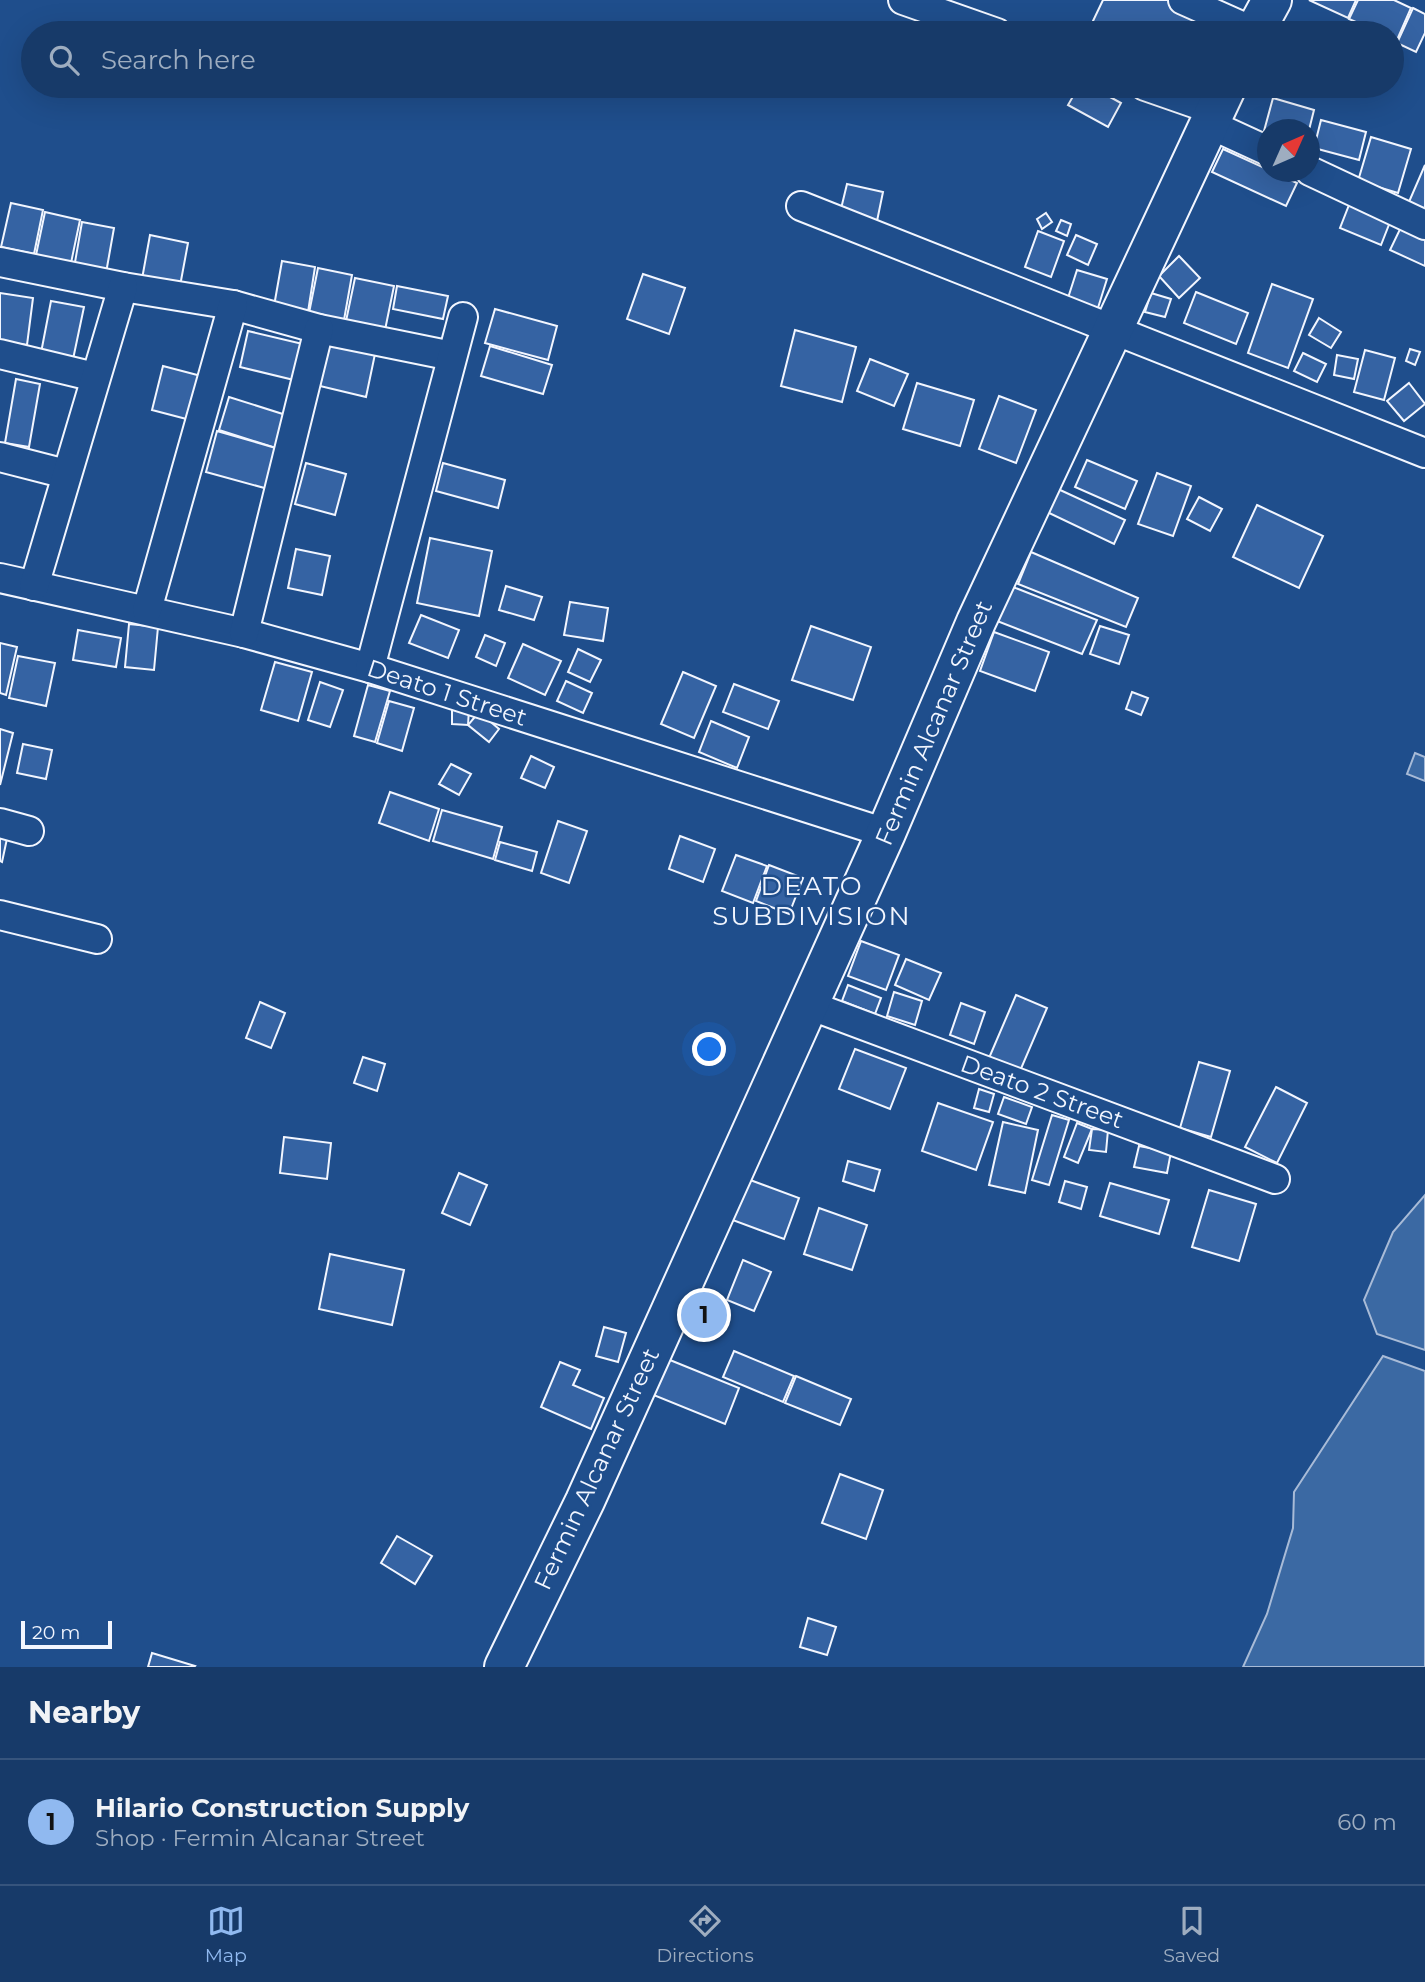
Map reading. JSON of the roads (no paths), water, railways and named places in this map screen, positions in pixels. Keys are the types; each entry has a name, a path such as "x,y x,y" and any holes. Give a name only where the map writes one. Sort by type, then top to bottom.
{"main road":[{"name":"Fermin Alcanar Street","path":"505,1667 585,1500 886,833 976,622 1075,407 1114,331 1216,106"}],"street":[{"path":"903,0 963,21"},
{"path":"1183,0 1256,21"},
{"path":"1188,98 1216,106 1257,141"},
{"path":"1320,176 1425,225"},
{"path":"801,206 1425,453"},
{"path":"0,262 123,287 233,304 319,328 452,356"},
{"path":"34,586 123,287"},
{"path":"147,610 233,304"},
{"path":"370,668 463,317"},
{"path":"244,633 319,328"},
{"path":"0,354 95,377"},
{"path":"0,457 66,474"},
{"name":"Deato 1 Street","path":"0,578 244,633 370,668 886,833"},
{"path":"0,823 29,831"},
{"path":"0,915 97,939"},
{"name":"Deato 2 Street","path":"808,1005 1275,1179"}],"water":[{"path":"1415,753 1425,757 1425,781 1407,774"},
{"path":"1425,1195 1425,1350 1377,1334 1364,1300 1393,1232"},
{"path":"1383,1356 1425,1371 1425,1667 1243,1667 1267,1614 1293,1528 1294,1492"}],"place":[{"name":"Hilario Construction Supply","path":"704,1315"}],"district":[{"name":"DEATO SUBDIVISION","path":"812,900"}]}
